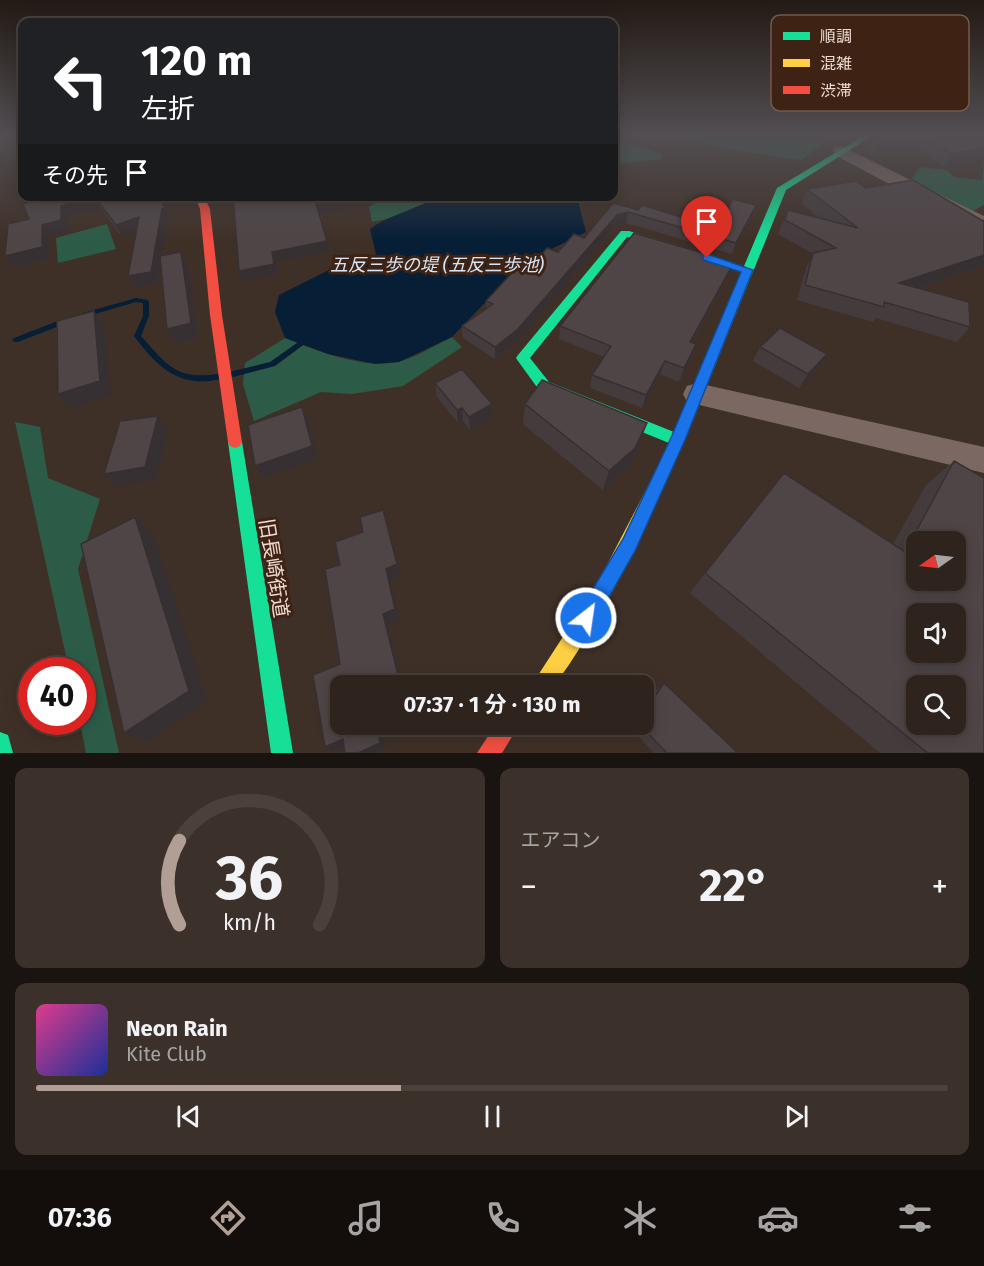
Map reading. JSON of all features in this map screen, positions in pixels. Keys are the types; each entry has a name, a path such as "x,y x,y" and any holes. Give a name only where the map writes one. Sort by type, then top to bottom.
{"main road":[{"path":"550,675 565,655 629,545 697,394 742,268 782,188 809,171"},
{"name":"旧長崎街道","path":"202,201 205,208 223,362 282,753"},
{"path":"678,440 544,386 523,358 625,233 692,253"},
{"path":"488,753 502,735"},
{"path":"0,743 2,753"}],"street":[{"path":"879,171 941,204 984,223"},
{"path":"697,394 984,460"}],"green space":[{"path":"917,171 948,171 954,177 982,180 984,171 984,205 971,212 909,183"},
{"path":"378,201 430,201 395,217 372,222 369,207"},
{"path":"107,224 116,249 58,263 56,238"},
{"path":"452,337 462,347 403,386 352,394 321,392 254,421 243,384 245,363 285,338 340,358 383,364 411,358"},
{"path":"15,422 40,427 48,478 100,499 78,569 119,753 86,753 83,735 96,735 96,657 66,657"}],"water":[{"name":"五反三歩の堤 (五反三歩池)","path":"430,201 578,201 586,232 523,263 452,337 399,362 375,364 328,354 285,338 275,312 279,295 335,267 368,260 376,254 370,229 391,217"}],"building":[{"path":"913,180 984,220 984,255 899,283 969,302 970,327 884,302 884,307 805,285 813,253 836,248 785,220 788,210 858,228 807,189 856,181 865,188"},
{"path":"733,199 756,205 736,243 628,212 617,215 517,330 495,347 462,326 493,304 486,301 520,264 530,268 547,248 558,252 574,234 584,238 613,203 638,210 642,205 688,219 699,202 727,210"},
{"path":"76,201 61,206 61,220 42,225 42,247 5,256 8,224 29,219 23,204"},
{"path":"98,201 160,201 165,208 162,209 151,272 128,276 139,217 116,225"},
{"path":"233,201 332,201 316,204 327,241 272,252 274,264 239,271"},
{"path":"634,233 734,262 690,342 696,344 684,368 665,361 646,395 592,375 611,346 560,326"},
{"path":"181,252 191,323 167,329 160,256"},
{"path":"94,311 100,381 58,394 57,321"},
{"path":"780,328 827,354 808,374 760,347"},
{"path":"462,369 492,404 469,417 462,408 457,410 435,383"},
{"path":"542,380 647,423 635,448 609,471 525,404"},
{"path":"302,407 312,446 255,466 248,425"},
{"path":"158,416 145,467 104,474 120,421"},
{"path":"954,461 984,478 984,753 928,753 705,573 784,473 905,552 906,550 906,591 966,591 966,531 916,531"},
{"path":"383,510 397,564 386,569 395,609 383,614 398,675 330,675 330,735 378,735 380,743 358,753 345,753 343,739 325,747 313,675 340,664 325,569 340,565 335,542 363,532 360,517"},
{"path":"135,517 189,691 124,733 81,544"},
{"path":"664,683 738,753 667,753 650,735 654,735 654,698"}],"waterway":[{"path":"85,315 136,300 146,302 146,316 137,336 155,356 181,376 204,379 218,377"},
{"path":"16,340 65,321"},
{"path":"233,374 272,364 306,340"}],"traffic: fast":[{"path":"653,493 678,440 782,188 810,171"},
{"path":"673,247 625,233 523,358 544,386 678,440"},
{"path":"235,442 282,753"},
{"path":"0,743 2,753"}],"traffic: slow":[{"path":"550,675 603,592 653,493"}],"traffic: jam":[{"path":"201,201 205,209 216,315 235,442"},
{"path":"488,753 502,735"}],"route":[{"path":"586,618 629,545 678,440 748,270 707,258"}]}
